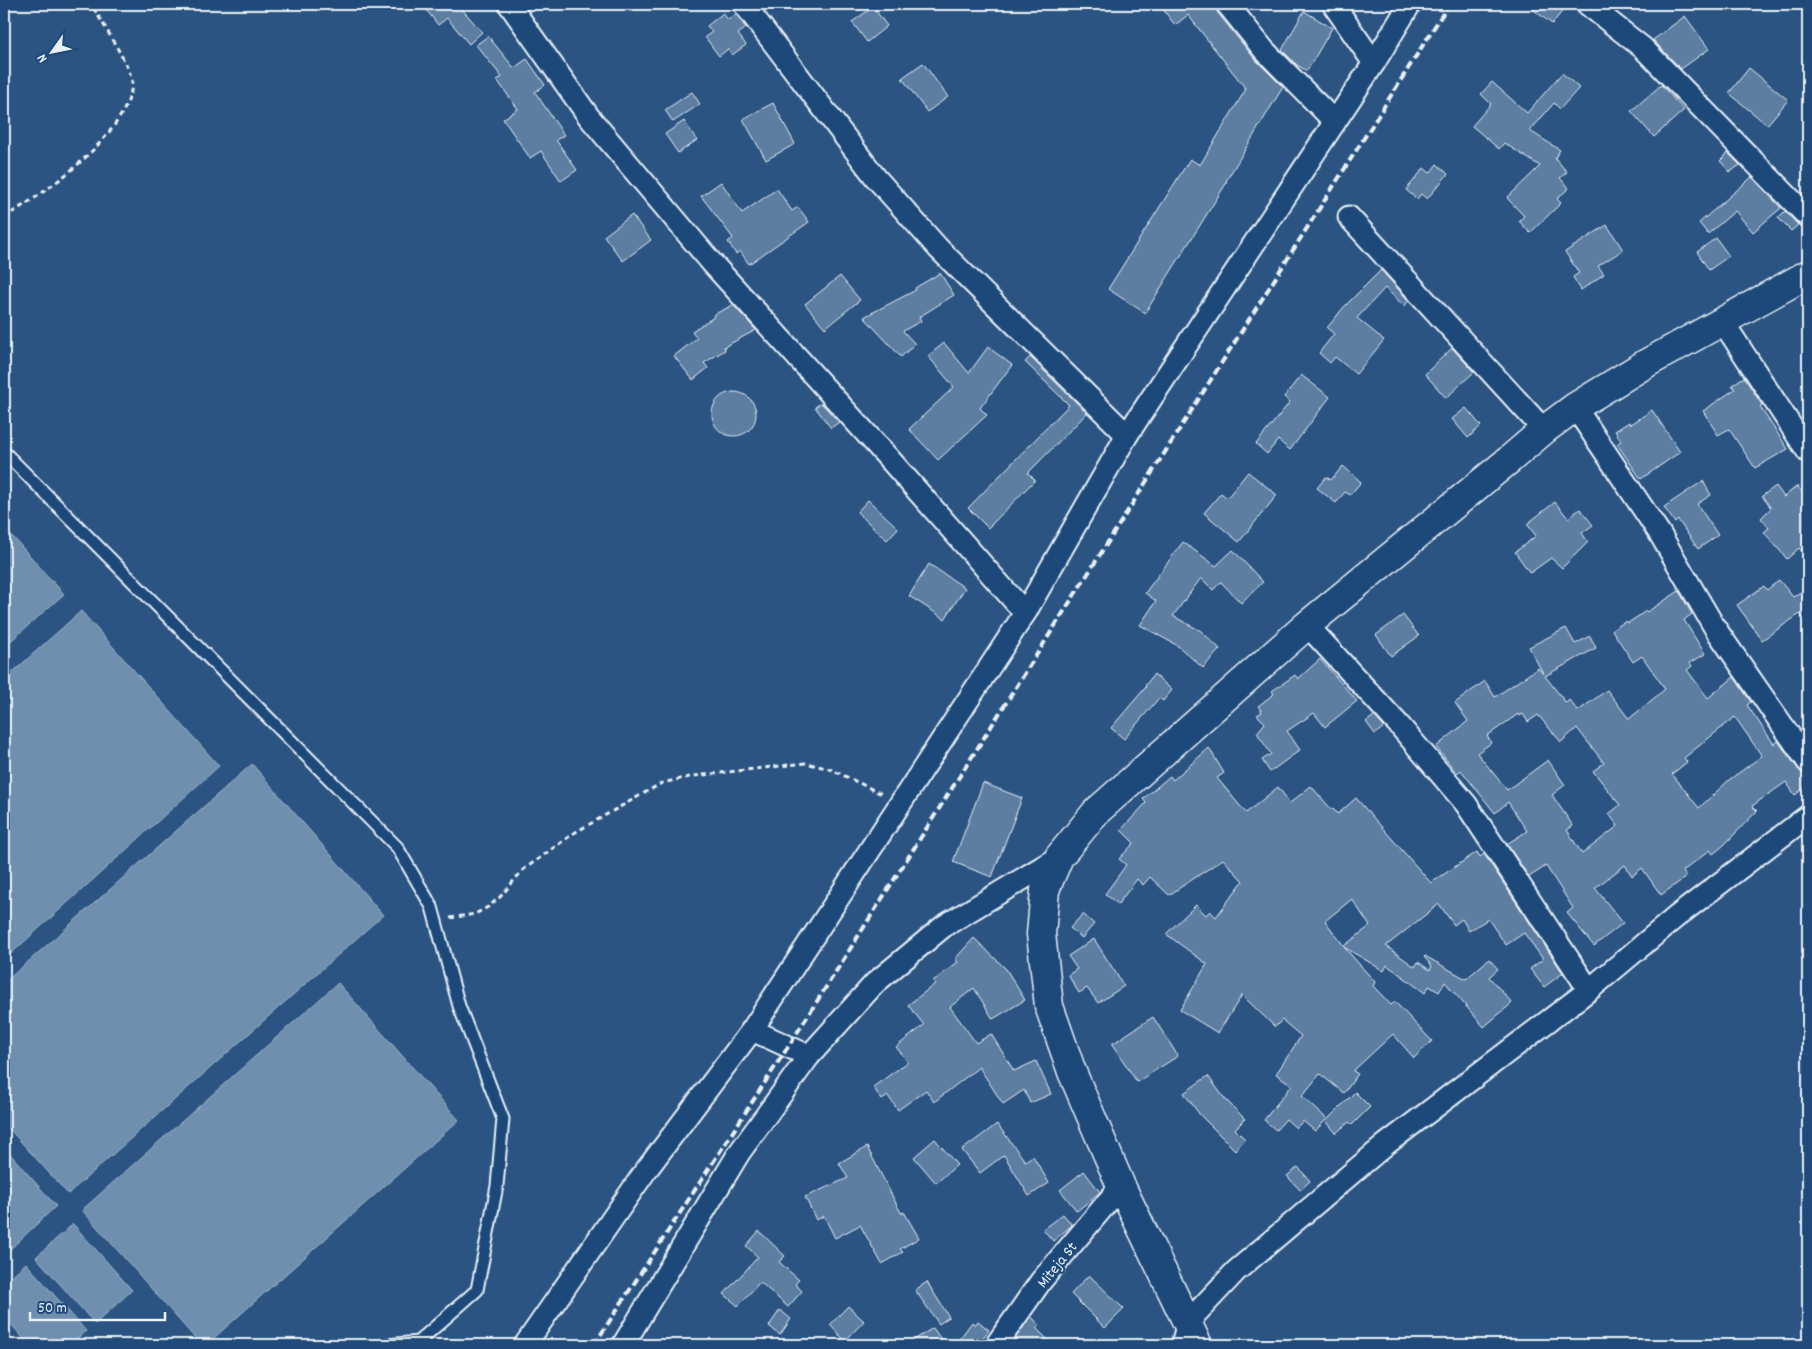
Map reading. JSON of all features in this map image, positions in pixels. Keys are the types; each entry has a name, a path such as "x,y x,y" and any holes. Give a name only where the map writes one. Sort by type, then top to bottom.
{"street":[{"path":"509,4 589,117 706,256 1025,613"},
{"path":"744,4 876,178 931,241 1126,436"},
{"path":"1227,4 1264,50 1335,122"},
{"path":"1333,4 1374,63"},
{"path":"525,1345 644,1173 752,1030 1025,613 1126,436 1374,63 1410,4"},
{"path":"1587,4 1643,48 1808,217"},
{"path":"1348,218 1544,430"},
{"path":"623,1345 739,1154 809,1056 875,983 944,926 1058,857 1096,812 1307,625 1544,430 1576,407 1647,364 1808,274"},
{"path":"1723,322 1808,452"},
{"path":"1576,407 1660,534 1715,628 1808,762"},
{"path":"1307,625 1399,725 1466,804 1589,990"},
{"path":"1189,1337 1236,1271 1385,1145 1589,990 1676,917 1808,816"},
{"path":"1058,857 1045,890 1041,934 1049,1006 1072,1072 1189,1337"},
{"path":"752,1030 809,1056"},
{"name":"Miteja St","path":"996,1345 1041,1281 1121,1186"}],"lane":[{"path":"4,452 397,847 432,908 459,1006 503,1119 498,1186 476,1290 418,1342 387,1345"}],"path":[{"path":"4,217 28,204 60,180 93,150 117,121 129,99 133,80 92,4"},
{"path":"435,920 475,914 488,907 500,897 523,870 574,833 662,783 694,776 806,763 830,769 901,802"}],"water":[{"path":"4,527 64,594 4,647"},
{"path":"81,611 219,766 4,960 4,680"},
{"path":"252,764 383,915 68,1194 4,1123 4,983"},
{"path":"338,983 459,1120 206,1345 201,1345 82,1210"},
{"path":"4,1147 56,1206 4,1255"},
{"path":"73,1224 132,1290 95,1324 36,1257"},
{"path":"26,1263 86,1331 70,1345 29,1345 4,1316 4,1283"}],"building":[{"path":"422,4 468,4 461,8 482,32 469,44 447,18 438,25"},
{"path":"1159,4 1215,4 1217,12 1254,58 1283,87 1227,182 1145,313 1108,289 1190,159 1200,165 1246,89 1188,15 1175,25"},
{"path":"1526,4 1568,4 1552,24"},
{"path":"873,7 887,26 867,42 852,22"},
{"path":"1304,11 1332,28 1307,71 1297,65 1282,50"},
{"path":"723,13 728,20 736,14 746,28 738,34 746,45 732,55 728,49 719,56 705,37 712,32 707,26"},
{"path":"1685,16 1709,49 1681,69 1653,40"},
{"path":"488,36 514,68 527,59 545,85 535,92 564,135 556,140 577,170 561,181 541,151 530,158 503,119 518,109 497,80 502,77 476,45"},
{"path":"923,63 948,97 927,112 902,78"},
{"path":"1749,68 1788,100 1767,125 1729,93"},
{"path":"1562,73 1579,88 1560,109 1554,103 1530,131 1560,150 1555,158 1567,172 1560,178 1569,188 1557,199 1561,203 1530,233 1519,221 1524,216 1507,198 1540,166 1504,143 1499,149 1472,126 1491,104 1481,94 1492,82 1527,113"},
{"path":"1661,85 1684,110 1654,137 1631,111"},
{"path":"692,92 700,104 673,122 665,110"},
{"path":"773,103 795,144 766,160 743,119"},
{"path":"684,121 697,140 678,153 665,134"},
{"path":"1728,153 1740,165 1730,172 1720,161"},
{"path":"1437,164 1448,174 1427,199 1421,194 1417,199 1406,190 1424,168 1430,173"},
{"path":"1752,177 1781,208 1753,232 1735,211 1708,234 1699,223"},
{"path":"721,182 742,213 777,189 792,211 798,207 809,222 749,264 740,251 736,254 728,242 733,238 701,196"},
{"path":"1785,211 1798,225 1791,231 1778,218"},
{"path":"632,215 651,240 623,261 604,236"},
{"path":"1607,225 1623,250 1598,266 1604,274 1581,290 1573,277 1579,273 1565,252"},
{"path":"1716,238 1729,256 1709,270 1697,252"},
{"path":"1381,270 1409,301 1404,306 1385,288 1357,318 1384,340 1356,374 1335,357 1330,363 1319,353 1334,334 1327,328 1344,307"},
{"path":"940,273 954,295 919,317 921,321 903,331 915,344 901,357 864,317 916,290 915,288"},
{"path":"840,276 860,300 825,328 805,304"},
{"path":"733,305 756,330 724,347 725,350 704,363 708,368 693,380 674,356 697,338 692,331 714,317 713,315"},
{"path":"944,343 969,373 988,347 1012,365 980,408 987,415 938,460 909,429 954,387 928,356"},
{"path":"1452,348 1474,372 1446,398 1425,374"},
{"path":"1030,357 1087,413 1028,473 1035,480 988,528 968,508 1069,405 1025,362"},
{"path":"1301,375 1330,397 1290,450 1278,440 1267,454 1256,444 1290,402 1284,397"},
{"path":"1744,377 1762,405 1760,407 1788,449 1755,468 1729,429 1718,435 1703,411 1735,389 1732,385"},
{"path":"734,392 746,396 752,402 756,414 752,426 746,432 734,436 722,432 716,426 712,414 716,402 722,396"},
{"path":"821,403 839,422 831,428 815,407"},
{"path":"1466,408 1481,426 1468,438 1452,419"},
{"path":"1652,410 1680,452 1641,479 1617,444 1621,441 1615,431 1629,422 1630,425"},
{"path":"1343,466 1361,482 1350,495 1345,492 1336,503 1317,488 1326,477 1331,480"},
{"path":"1248,472 1277,495 1239,542 1204,513 1221,493 1227,498"},
{"path":"1703,481 1711,495 1697,504 1718,535 1698,549 1678,520 1675,523 1664,507"},
{"path":"1776,486 1784,497 1797,486 1808,498 1808,558 1799,548 1787,559 1764,532 1769,528 1761,518 1771,508 1762,496"},
{"path":"868,500 898,528 887,540 857,512"},
{"path":"1555,502 1568,518 1580,509 1593,525 1582,533 1588,542 1562,568 1551,558 1530,573 1515,552 1536,536 1527,524"},
{"path":"1183,542 1216,566 1233,550 1263,582 1241,603 1221,582 1213,590 1201,578 1173,616 1201,631 1220,649 1203,668 1178,646 1140,625 1156,601 1145,593"},
{"path":"929,564 965,588 945,619 909,596"},
{"path":"1779,580 1793,597 1808,587 1808,625 1800,614 1762,640 1737,605 1764,586 1767,590"},
{"path":"1679,591 1692,614 1684,620 1705,654 1690,663 1692,666 1687,670 1708,698 1734,677 1751,702 1747,705 1774,744 1778,741 1798,769 1802,773 1808,774 1808,785 1795,795 1786,782 1752,806 1757,811 1724,845 1713,854 1710,850 1683,871 1686,877 1661,895 1642,868 1632,876 1625,865 1595,888 1623,923 1594,946 1567,913 1573,908 1546,866 1529,877 1507,844 1527,831 1508,802 1495,813 1461,770 1457,773 1436,747 1468,721 1455,703 1485,681 1495,697 1538,668 1544,675 1529,647 1566,628 1575,644 1590,636 1596,648 1545,676 1566,703 1569,700 1578,711 1607,690 1629,719 1665,689 1642,656 1633,662 1612,630 1626,621 1628,623","holes":["1518,714 1519,716 1523,714 1528,722 1538,715 1561,742 1577,728 1604,763 1593,771 1620,805 1609,814 1618,826 1582,854 1567,830 1573,826 1552,795 1565,785 1548,760 1507,790 1477,753 1491,743 1487,736","1735,717 1762,756 1729,780 1699,808 1672,774 1687,762 1684,758"]},
{"path":"1403,615 1419,636 1391,656 1376,635"},
{"path":"1320,659 1357,701 1325,727 1314,713 1287,731 1300,750 1270,772 1262,760 1271,754 1257,733 1265,723 1257,715 1262,712 1258,706 1274,694 1272,691 1295,675 1298,679"},
{"path":"1154,674 1172,690 1163,701 1159,698 1124,739 1111,728 1146,687"},
{"path":"1374,716 1384,727 1375,734 1366,722"},
{"path":"1209,748 1224,773 1217,778 1246,813 1278,787 1290,803 1311,786 1332,810 1338,814 1356,798 1431,883 1477,852 1480,857 1484,854 1563,973 1544,987 1530,969 1543,959 1524,933 1506,945 1488,919 1469,931 1462,919 1454,925 1439,904 1386,946 1415,967 1418,962 1430,970 1432,966 1425,956 1466,979 1489,959 1498,969 1489,977 1512,1003 1484,1027 1445,982 1439,992 1429,986 1425,993 1387,965 1384,971 1344,947 1375,982 1373,986 1391,1005 1395,1002 1432,1041 1414,1058 1393,1034 1353,1071 1358,1074 1344,1093 1320,1074 1302,1096 1327,1119 1315,1131 1303,1121 1296,1128 1286,1119 1276,1130 1264,1120 1292,1085 1276,1074 1301,1036 1282,1020 1275,1027 1242,995 1218,1033 1180,1010 1207,964 1166,934 1196,905 1206,915 1210,911 1216,917 1243,881 1223,859 1169,895 1150,877 1143,885 1137,879 1118,904 1105,894 1126,865 1119,859 1134,843 1121,830 1146,803 1143,799 1170,776 1173,780","holes":["1352,899 1370,926 1344,946 1325,921"]},
{"path":"983,783 1022,798 992,877 953,862"},
{"path":"1083,914 1094,924 1082,938 1070,928"},
{"path":"974,938 1006,969 1025,1000 993,1019 974,988 950,1007 976,1043 991,1034 1014,1071 1036,1061 1051,1094 1030,1103 1024,1090 1003,1104 979,1067 934,1102 926,1090 898,1110 888,1096 882,1100 873,1087 908,1062 896,1047 924,1025 908,1005 935,984 933,981 958,962 955,959"},
{"path":"1094,939 1124,986 1098,1003 1087,988 1079,993 1068,975 1077,969 1068,956"},
{"path":"1153,1017 1178,1056 1137,1082 1112,1044"},
{"path":"1208,1076 1225,1099 1245,1119 1235,1129 1245,1139 1235,1150 1200,1115 1184,1093"},
{"path":"1355,1092 1370,1107 1352,1125 1349,1122 1336,1133 1326,1121"},
{"path":"997,1124 1025,1161 1033,1156 1049,1183 1029,1196 1004,1155 980,1173 962,1150"},
{"path":"935,1139 957,1165 936,1183 914,1157"},
{"path":"867,1147 901,1213 904,1212 919,1238 900,1249 903,1252 882,1264 860,1225 835,1238 824,1216 816,1220 805,1197 848,1178 839,1163"},
{"path":"1298,1167 1310,1181 1300,1190 1287,1176"},
{"path":"1084,1171 1100,1192 1077,1211 1060,1190"},
{"path":"1063,1214 1072,1225 1053,1241 1043,1229"},
{"path":"759,1231 785,1256 779,1262 799,1280 795,1284 802,1291 788,1307 760,1282 738,1306 724,1294 758,1257 746,1246"},
{"path":"1089,1275 1124,1309 1105,1328 1071,1294"},
{"path":"927,1282 949,1317 939,1324 915,1290"},
{"path":"848,1306 864,1321 845,1341 830,1325"},
{"path":"780,1310 791,1319 780,1335 769,1326"},
{"path":"1031,1316 1039,1325 1036,1328 1053,1345 1014,1345 1012,1343"},
{"path":"978,1321 989,1330 977,1345 955,1345 972,1322 975,1325"},
{"path":"933,1328 945,1345 906,1345"}],"railway":[{"path":"594,1345 788,1047 1449,4"}]}
